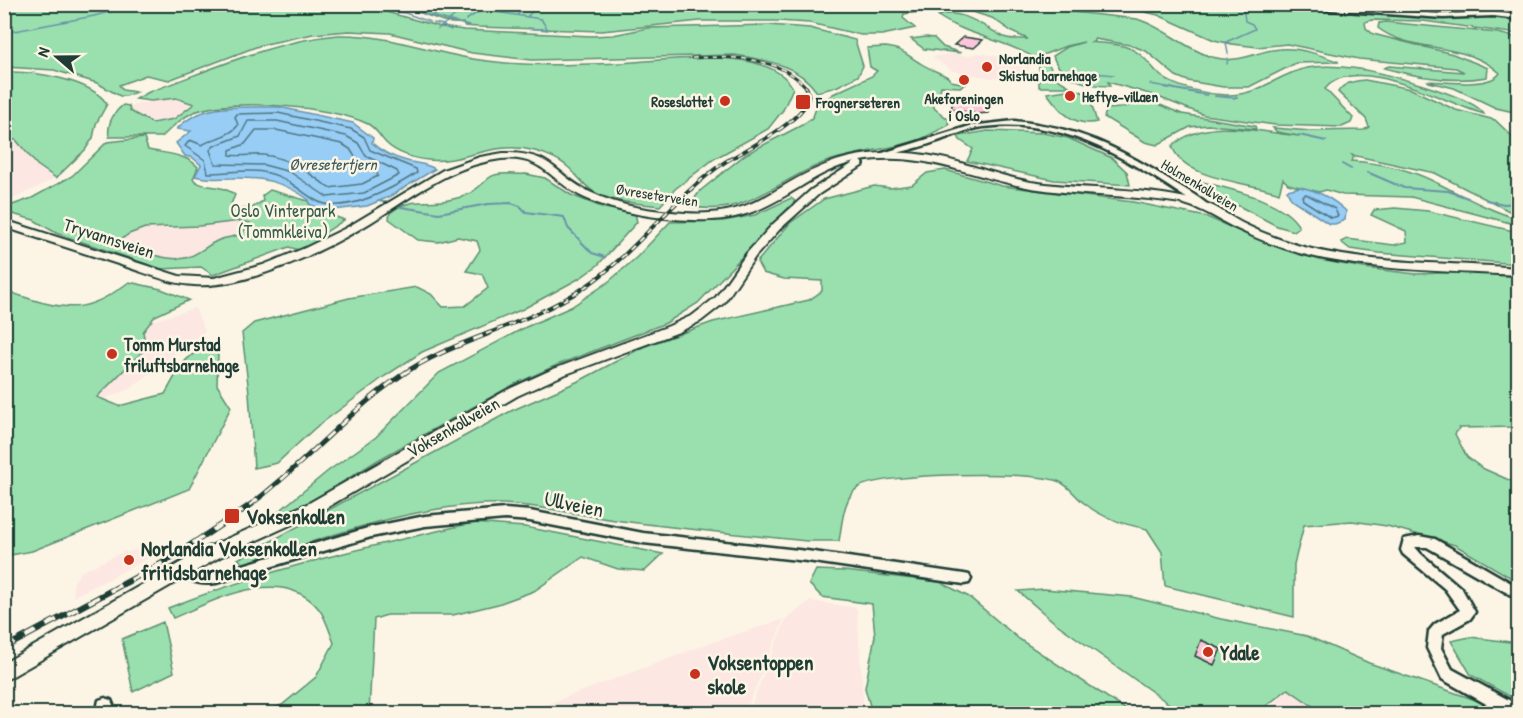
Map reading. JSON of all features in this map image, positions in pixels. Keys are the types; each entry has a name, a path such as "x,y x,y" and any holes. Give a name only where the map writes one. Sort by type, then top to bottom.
{"main road":[{"name":"Øvreseterveien","path":"202,283 247,274 305,253 363,223 443,174 469,163 494,157 520,156 540,159 577,190 608,204 670,215 714,218 743,213 759,208 835,164 876,157 925,158 1030,185 1121,193 1205,206"},
{"name":"Voksenkollveien","path":"4,673 237,541 315,507 530,384 697,318 720,300 757,248 789,216 835,178 876,157"},
{"name":"Holmenkollveien","path":"1205,206 1265,237 1328,256 1518,272"},
{"name":"Tryvannsveien","path":"4,223 176,279 202,283"}],"street":[{"path":"1247,4 1365,9 1435,15 1497,14 1518,17"},
{"name":"Holmenkollveien","path":"876,157 985,124 1019,123 1053,127 1097,141 1205,206"},
{"name":"Ullveien","path":"185,569 193,578 216,578 371,532 435,519 505,514 530,516 643,538 807,556 964,579"},
{"path":"1518,593 1430,543 1419,541 1409,543 1408,550 1418,560 1452,585 1463,600 1468,612 1461,618 1445,623 1436,631 1434,648 1447,675 1518,713"}],"shaded area":[{"name":"Norlandia Skistua barnehage","path":"978,53 1029,61 1029,80 992,78 953,71 932,57 952,54 967,56"},
{"path":"176,98 195,104 174,119 152,123 129,108 135,104"},
{"path":"5,139 16,140 37,165 56,178 5,203"},
{"path":"240,221 251,223 243,233 219,240 200,253 183,259 168,258 115,243 145,228 199,226"},
{"path":"195,308 205,331 130,389 94,403 100,337"},
{"path":"135,549 142,555 157,551 157,554 73,597 73,584 80,572 125,551 127,553"},
{"path":"810,601 857,608 864,713 765,714 750,708 786,619"},
{"name":"Voksentoppen skole","path":"784,619 745,713 523,714 529,707 545,705 713,642"},
{"path":"1288,689 1323,713 1265,714"}],"green space":[{"path":"930,4 942,9 904,14 903,18 915,28 882,35 861,35 810,23 778,21 700,21 602,31 478,27 447,22 408,9 368,7 441,27 464,30 591,36 613,35 648,28 768,25 810,28 855,40 863,66 858,76 836,87 817,92 791,69 735,55 532,60 472,53 390,33 349,31 313,34 261,45 169,80 146,75 119,85 123,90 136,92 126,96 120,96 97,83 54,70 5,67 5,5"},
{"path":"1240,4 1299,10 1518,17 1518,34 1423,21 1372,20 1365,22 1366,28 1373,34 1453,54 1488,68 1487,77 1448,79 1384,68 1389,66 1464,72 1456,68 1359,59 1287,44 1258,47 1232,44 1214,40 1158,15 1133,9 1064,5"},
{"path":"1518,4 1518,15 1489,12 1433,13 1275,5"},
{"path":"949,5 1009,5 1137,19 1202,53 1222,59 1239,59 1271,50 1295,49 1339,62 1296,63 1249,87 1223,87 1188,81 1176,76 1146,51 1130,45 1094,39 1094,42 1090,42 1127,47 1141,55 1167,80 1201,92 1238,94 1249,92 1307,68 1341,67 1364,70 1423,85 1462,100 1484,114 1402,84 1358,75 1339,79 1325,89 1353,118 1351,123 1342,127 1275,125 1204,115 1153,95 1108,82 1110,86 1093,85 1068,76 1053,56 1067,47 1084,42 1066,46 1035,58 1011,46 949,23 938,16 955,14 964,16 1004,37 1028,39 1014,33 992,18"},
{"path":"1379,23 1498,33 1518,38 1518,113 1496,108 1454,88 1429,82 1487,81 1500,73 1471,56 1391,36 1378,28"},
{"path":"338,35 373,37 456,56 510,63 546,65 620,63 687,58 739,60 762,65 780,74 793,88 783,110 768,129 714,159 675,189 660,206 601,196 564,164 535,151 506,148 454,159 423,159 395,150 368,124 352,118 307,109 232,105 189,114 162,137 109,137 111,119 123,105 129,106 130,111 152,123 174,119 194,104 176,98 151,101 136,99 149,92 289,43"},
{"path":"934,38 943,47 961,53 924,49 911,39"},
{"path":"885,47 901,51 948,77 951,81 966,84 960,87 941,86 939,96 932,103 935,109 948,119 949,125 916,141 826,162 744,202 709,209 689,206 700,191 746,154 802,125 813,117 816,108 833,94 872,76 877,71 870,67 867,48"},
{"path":"1043,61 1048,63 1057,79 1071,87 1039,87 1039,64"},
{"path":"5,72 60,78 88,88 107,104 96,124 93,138 85,150 56,178 37,165 16,140 5,139"},
{"path":"1365,80 1411,89 1456,110 1495,120 1518,142 1518,213 1509,211 1435,173 1352,155 1354,157 1351,161 1393,167 1414,173 1486,207 1518,219 1518,225 1411,197 1343,195 1326,190 1319,192 1288,184 1283,179 1279,193 1203,173 1179,158 1172,146 1201,131 1217,129 1250,129 1299,136 1277,132 1273,128 1311,131 1364,130 1369,127 1366,119 1338,92 1347,84"},
{"path":"1073,89 1088,97 1097,122 1074,120 1057,106 1047,93"},
{"path":"1148,100 1182,114 1255,126 1256,129 1208,125 1190,127 1157,145 1145,142 1104,117 1107,109 1120,108"},
{"path":"988,131 1043,133 1068,138 1112,158 1127,172 1130,185 1054,180 967,161 973,149 958,136"},
{"name":"Oslo Vinterpark (Tommkleiva)","path":"144,138 148,150 188,159 198,167 193,179 202,184 230,191 235,195 231,204 237,209 252,208 263,201 262,196 270,190 308,201 314,209 344,220 326,232 323,242 302,251 289,247 213,275 201,267 161,269 56,233 34,220 5,212 4,208 32,198 72,176 107,142","holes":["240,221 250,223 239,235 219,240 185,258 161,257 116,243 129,234 145,228 199,226"]},
{"path":"945,170 1002,186 1133,202 1207,217 1269,244 1320,260 1416,274 1466,272 1518,276 1518,427 1459,428 1455,434 1467,457 1482,468 1518,484 1518,582 1455,545 1387,526 1352,521 1304,525 1294,564 1294,617 1165,586 1162,552 1147,529 1106,517 1084,503 1060,482 1045,478 991,475 926,476 873,482 859,487 846,504 839,541 807,541 714,532 622,521 535,507 482,504 421,512 362,526 244,564 238,559 511,411 581,380 643,347 713,322 809,300 822,291 822,281 784,279 763,273 757,262 790,223 824,199 874,186 890,188 912,185 927,173"},
{"path":"526,174 545,178 571,195 604,208 635,213 637,222 598,265 580,278 523,309 422,352 385,376 315,428 277,463 254,468 242,333 254,323 349,298 417,287 431,294 443,307 465,306 488,288 482,274 466,271 480,250 477,241 458,237 438,242 418,240 389,219 390,213 406,204 443,201 465,196 492,176"},
{"path":"1174,174 1242,193 1277,206 1299,227 1294,231 1277,226 1214,193 1176,179"},
{"path":"791,198 795,201 698,303 666,323 557,365 513,385 378,460 272,526 272,517 328,471 376,437 439,373 526,327 571,307 607,283 637,257 670,222 723,221 755,215"},
{"path":"1395,208 1428,211 1518,232 1518,264 1379,253 1350,249 1341,242 1347,239 1394,245 1407,242 1406,231 1371,215 1374,210"},
{"path":"129,282 161,289 189,300 155,316 143,332 146,348 97,397 119,406 165,394 188,358 202,350 212,348 218,355 217,385 231,407 189,489 32,551 5,556 5,288 30,299 71,307 82,306 105,298"},
{"path":"473,523 525,527 663,554 645,571 618,569 583,557 534,591 498,604 453,615 387,615 374,619 369,713 262,713 282,705 316,677 334,643 319,609 304,596 286,589 268,587 228,595 173,618 168,608 281,570"},
{"path":"816,570 940,582 969,597 1019,639 1131,713 872,713 865,688 875,636 872,604 822,597 809,584"},
{"path":"1044,589 1132,597 1221,619 1307,636 1369,663 1508,713 1323,713 1288,689 1257,713 1182,713 1054,622 1018,591"},
{"path":"163,622 174,672 133,692 122,639"},
{"path":"1470,637 1518,643 1518,701 1471,675 1451,641"}],"water":[{"name":"Øvresetertjern","path":"279,107 353,123 373,138 372,143 384,151 402,160 435,169 389,197 367,206 325,211 309,204 309,200 300,194 273,182 254,178 195,176 201,165 193,158 185,156 176,143 191,131 177,129 187,120 199,114 224,108"},
{"path":"1300,187 1318,193 1336,203 1346,211 1345,220 1329,224 1291,199 1287,190"}],"building":[{"path":"963,37 983,40 974,48 954,45"},
{"name":"Frognerseteren","path":"954,98 991,101 988,113 977,114 951,109"},
{"name":"Ydale","path":"1201,640 1221,649 1214,665 1195,656"}],"waterway":[{"path":"4,33 94,16 138,4"},
{"path":"383,7 388,4"},
{"path":"411,9 420,4"},
{"path":"421,12 436,4"},
{"path":"444,4 465,7"},
{"path":"465,7 469,4"},
{"path":"503,13 511,4"},
{"path":"1213,4 1245,8"},
{"path":"1347,4 1383,4"},
{"path":"1390,4 1518,7"},
{"path":"365,5 375,7"},
{"path":"433,15 451,6"},
{"path":"399,7 449,20"},
{"path":"449,20 465,7"},
{"path":"465,7 527,17"},
{"path":"518,14 525,7"},
{"path":"1245,8 1260,7"},
{"path":"378,8 405,13 430,22"},
{"path":"527,17 535,8"},
{"path":"1228,54 1226,42 1255,29 1252,24 1245,21 1244,13 1241,12 1245,8"},
{"path":"466,20 480,11"},
{"path":"527,17 541,19 548,30"},
{"path":"443,25 449,20"},
{"path":"449,20 469,26"},
{"path":"434,23 443,25"},
{"path":"438,29 443,25"},
{"path":"443,26 451,30"},
{"path":"528,28 547,30"},
{"path":"1227,64 1228,58"},
{"path":"1096,73 1114,75"},
{"path":"1150,84 1172,88"},
{"path":"1164,87 1207,95"},
{"path":"1215,96 1237,98"},
{"path":"1299,135 1326,141"},
{"path":"1342,164 1351,169"},
{"path":"1367,172 1404,188 1448,191 1468,198"},
{"path":"1486,200 1504,204 1518,203"},
{"path":"379,201 388,203"},
{"path":"401,207 439,213 488,204 511,203 520,206 526,212 564,217 568,228 592,253 605,257"}],"railway":[{"path":"692,58 722,57 754,60 783,70 796,77 806,87"},
{"path":"486,334 549,308 604,273 706,176 793,119 803,108 808,97 806,87"},
{"path":"250,505 288,474 360,407 399,377 432,357 490,333"},
{"path":"4,648 168,560 252,504"}],"place":[{"name":"Norlandia Skistua barnehage","path":"987,67"},
{"name":"Akeforeningen i Oslo","path":"964,80"},
{"name":"Heftye-villaen","path":"1070,96"},
{"name":"Roseslottet","path":"725,101"},
{"name":"Frognerseteren","path":"803,102"},
{"name":"Tomm Murstad friluftsbarnehage","path":"112,354"},
{"name":"Voksenkollen","path":"232,516"},
{"name":"Norlandia Voksenkollen fritidsbarnehage","path":"129,560"},
{"name":"Ydale","path":"1208,652"},
{"name":"Voksentoppen skole","path":"695,674"}]}
